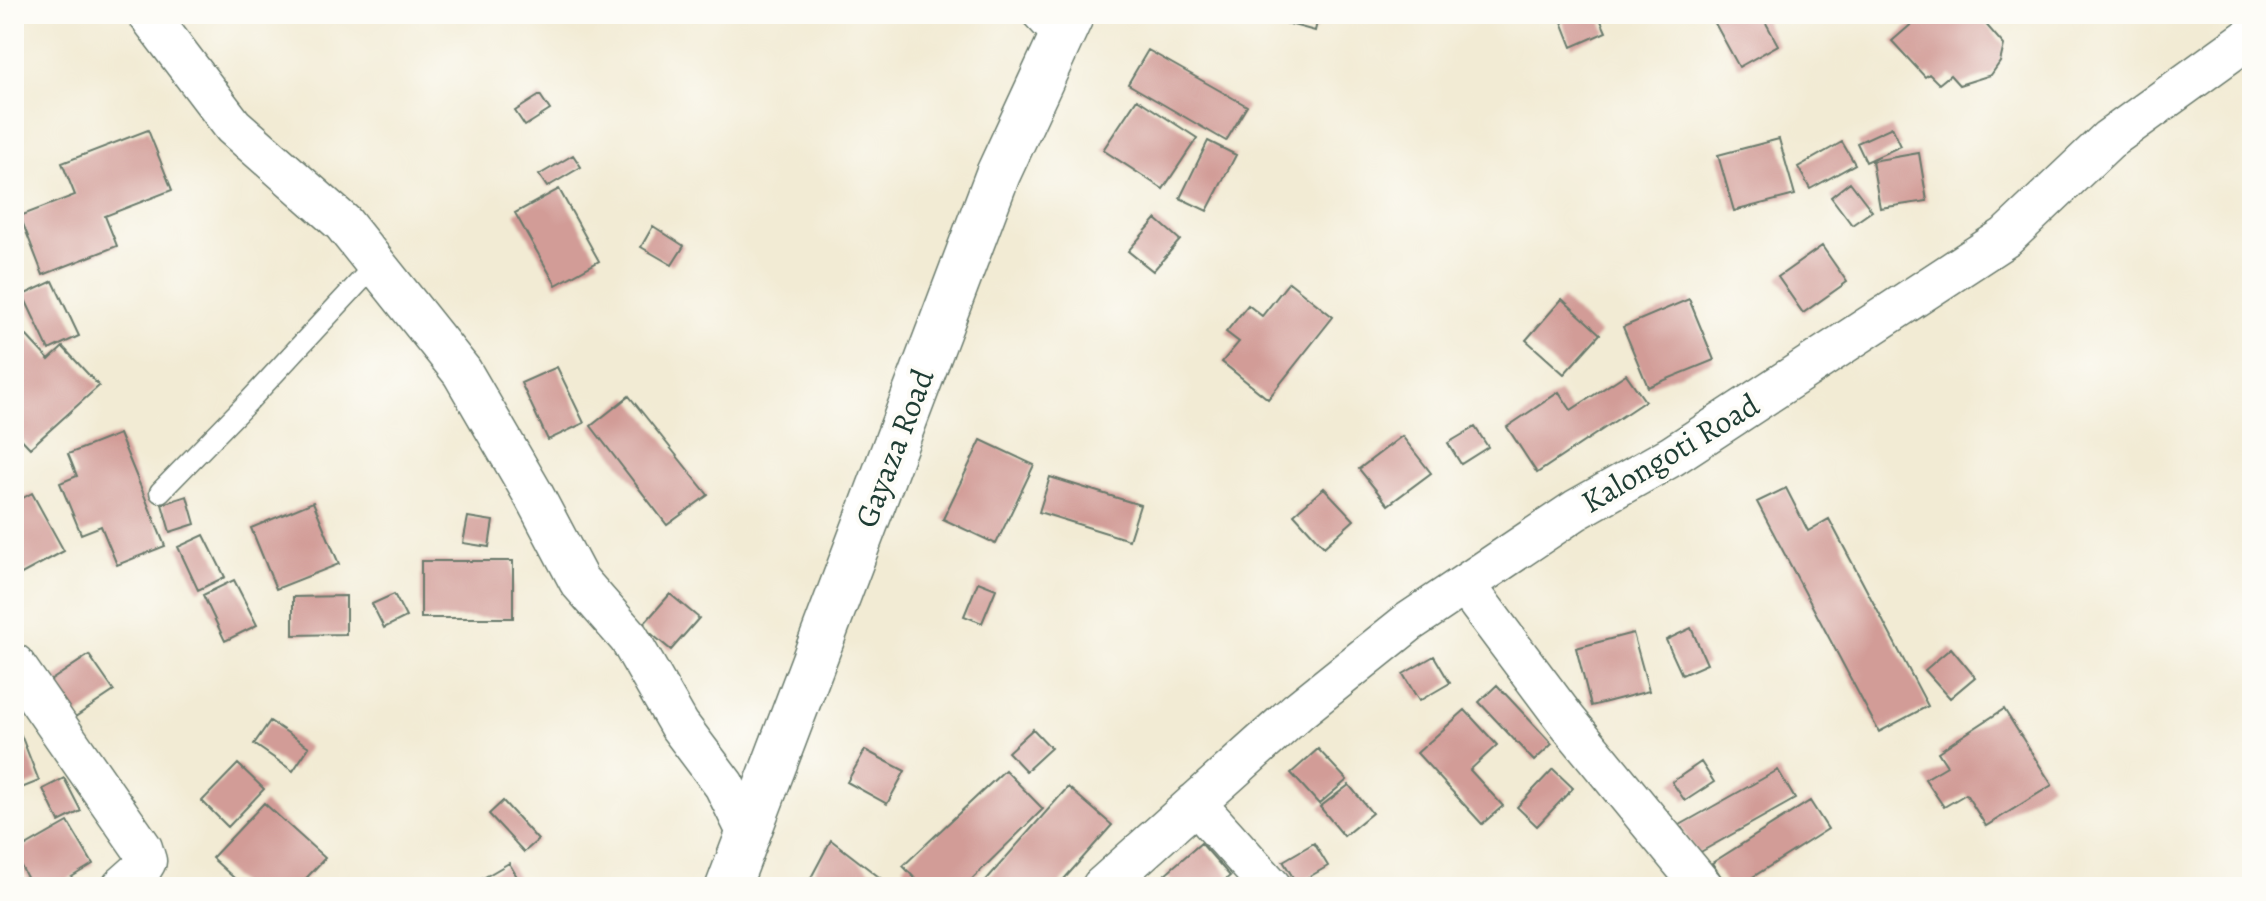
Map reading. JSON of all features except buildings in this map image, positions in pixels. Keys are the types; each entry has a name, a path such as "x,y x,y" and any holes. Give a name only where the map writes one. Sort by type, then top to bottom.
{"main road":[{"name":"Gayaza Road","path":"728,887 1053,24"}],"street":[{"path":"148,14 233,126 343,223 462,372 579,581 629,638 679,725 724,785 749,836"},
{"name":"Kalongoti Road","path":"1102,887 1322,691 1409,622 1576,510 1672,456 2006,237 2108,140 2252,36"},
{"path":"1465,585 1566,720 1703,887"},
{"path":"14,664 142,848 146,861 122,887"},
{"path":"1195,803 1271,887"}],"lane":[{"path":"160,492 376,264"}]}
